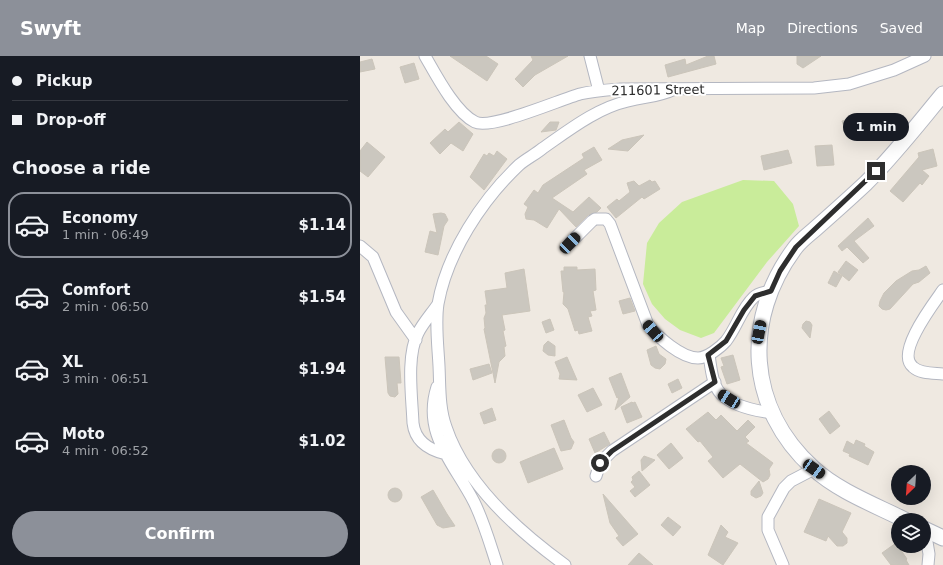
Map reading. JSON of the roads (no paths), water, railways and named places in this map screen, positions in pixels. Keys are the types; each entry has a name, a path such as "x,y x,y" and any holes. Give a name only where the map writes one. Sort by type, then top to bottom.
{"street":[{"name":"211601 Street","path":"425,56 461,110 476,122 482,124 504,120 580,94 599,91 620,89 814,88 842,85 894,70 925,56"},
{"path":"590,56 599,91"},
{"path":"446,454 428,449 414,429 411,381 416,340 418,332 438,304 460,242 475,218 520,165 583,121 606,108 628,101 660,96 675,89"},
{"path":"891,513 835,484 814,469 794,448 780,428 766,396 760,367 759,339 764,308 780,271 796,247 866,182 906,139 943,94"},
{"path":"570,243 595,219 606,219 610,224 648,325 659,338 679,352 698,358 708,355 726,341 744,310 755,296 771,291"},
{"path":"360,246 372,257 396,312 416,340"},
{"path":"943,290 912,338 908,358 911,366 916,370 943,374"},
{"path":"438,304 441,402 446,427 459,456 484,493 520,530 566,565"},
{"path":"708,355 715,382 720,394 737,404 754,411 774,413"},
{"path":"440,379 433,400 432,416 434,426 446,454 478,510 497,565"},
{"path":"596,476 600,463 612,451 715,382"},
{"path":"784,565 768,530 768,517 784,488 791,481 814,469"},
{"path":"931,532 943,538"},
{"path":"928,565 929,553"}]}
